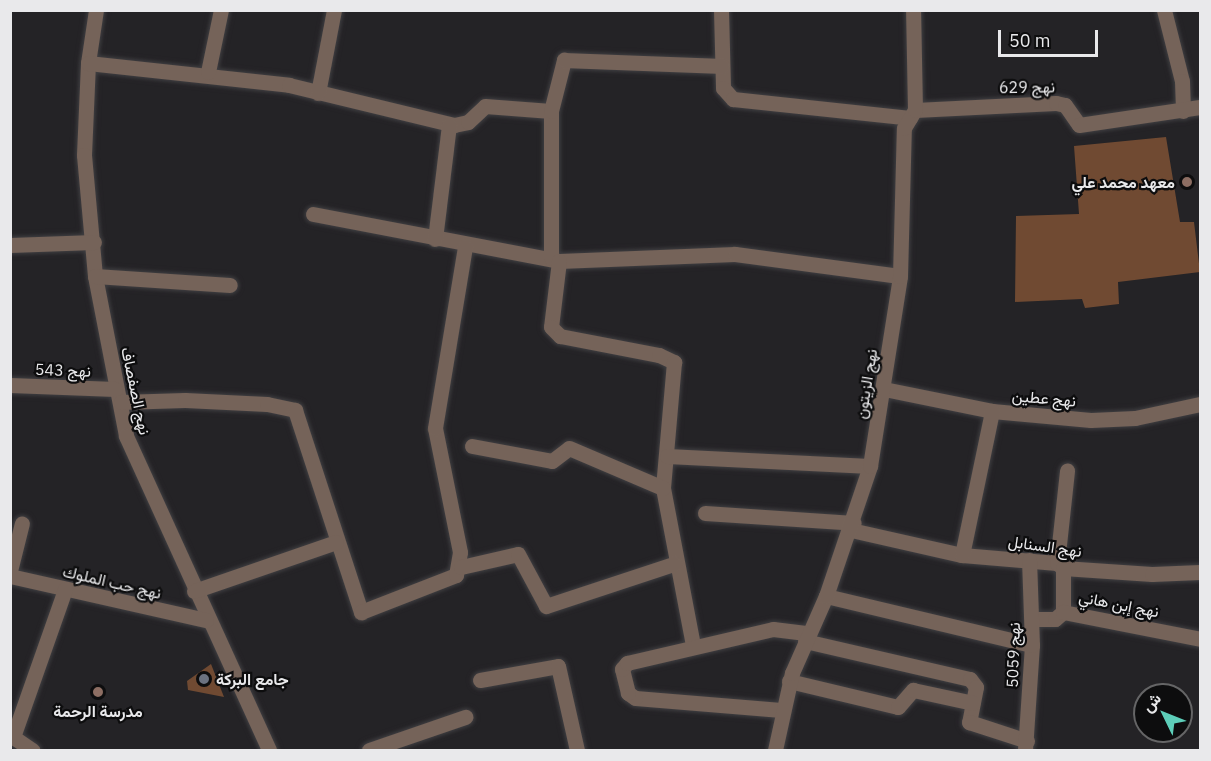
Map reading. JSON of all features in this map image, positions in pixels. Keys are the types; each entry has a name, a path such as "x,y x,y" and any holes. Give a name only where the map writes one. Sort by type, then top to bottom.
{"street":[{"name":"نهج الصفصاف","path":"96,10 88,63 83,123 95,276 118,395 136,465 206,620 269,750"},
{"path":"208,72 221,10"},
{"path":"318,93 334,10"},
{"path":"721,10 723,88 733,99 912,114"},
{"name":"نهج الزيتون","path":"775,750 781,710 789,681 806,637 826,597 852,527 870,466 884,389 900,276 904,128 912,114 913,10"},
{"path":"1164,10 1182,81 1183,111"},
{"path":"693,645 674,564 663,488 674,362 659,355 560,336 550,327 555,259 551,111 562,62 568,58 722,66"},
{"path":"88,63 208,72 318,93 449,125 468,122 485,106 551,111"},
{"name":"نهج 629","path":"912,114 1056,103 1065,105 1079,125 1200,107"},
{"path":"435,239 449,125"},
{"path":"313,214 465,246 555,259 735,254 900,276"},
{"path":"10,245 94,242"},
{"path":"194,591 336,542 356,603 366,613 456,575 461,567 435,428 465,246"},
{"path":"95,276 230,285"},
{"name":"نهج 543","path":"10,385 295,410 336,542"},
{"name":"نهج عطين","path":"884,389 992,411 1116,419 1200,404"},
{"path":"962,555 992,411"},
{"path":"472,446 552,461 569,448 663,488"},
{"path":"667,456 870,466"},
{"path":"1063,612 1060,566 1067,471"},
{"name":"نهج السنابل","path":"705,513 852,527 962,555 1152,574 1200,572"},
{"path":"10,571 22,523"},
{"path":"461,567 518,554 546,606 674,564"},
{"name":"نهج 5059","path":"1026,746 1032,645 1029,560"},
{"name":"نهج حب الملوك","path":"10,576 206,620"},
{"path":"32,750 12,736 65,589"},
{"path":"826,597 1032,645"},
{"name":"نهج إبن هاني","path":"1032,619 1055,619 1063,612 1200,639"},
{"path":"781,710 635,698 628,693 622,672 627,663 693,645 773,628 970,679 976,687 969,722 1026,746"},
{"path":"480,680 558,666 577,750"},
{"path":"789,681 898,707 913,690 973,703"},
{"path":"369,750 465,717"}],"building":[{"path":"1166,137 1180,222 1194,222 1200,272 1118,282 1119,304 1085,308 1082,299 1015,302 1016,216 1079,214 1074,146"},
{"name":"جامع البركة","path":"211,664 224,697 188,690 187,681"}],"place":[{"name":"معهد محمد علي","path":"1187,182"},
{"name":"جامع البركة","path":"204,679"},
{"name":"مدرسة الرحمة","path":"98,692"}]}
